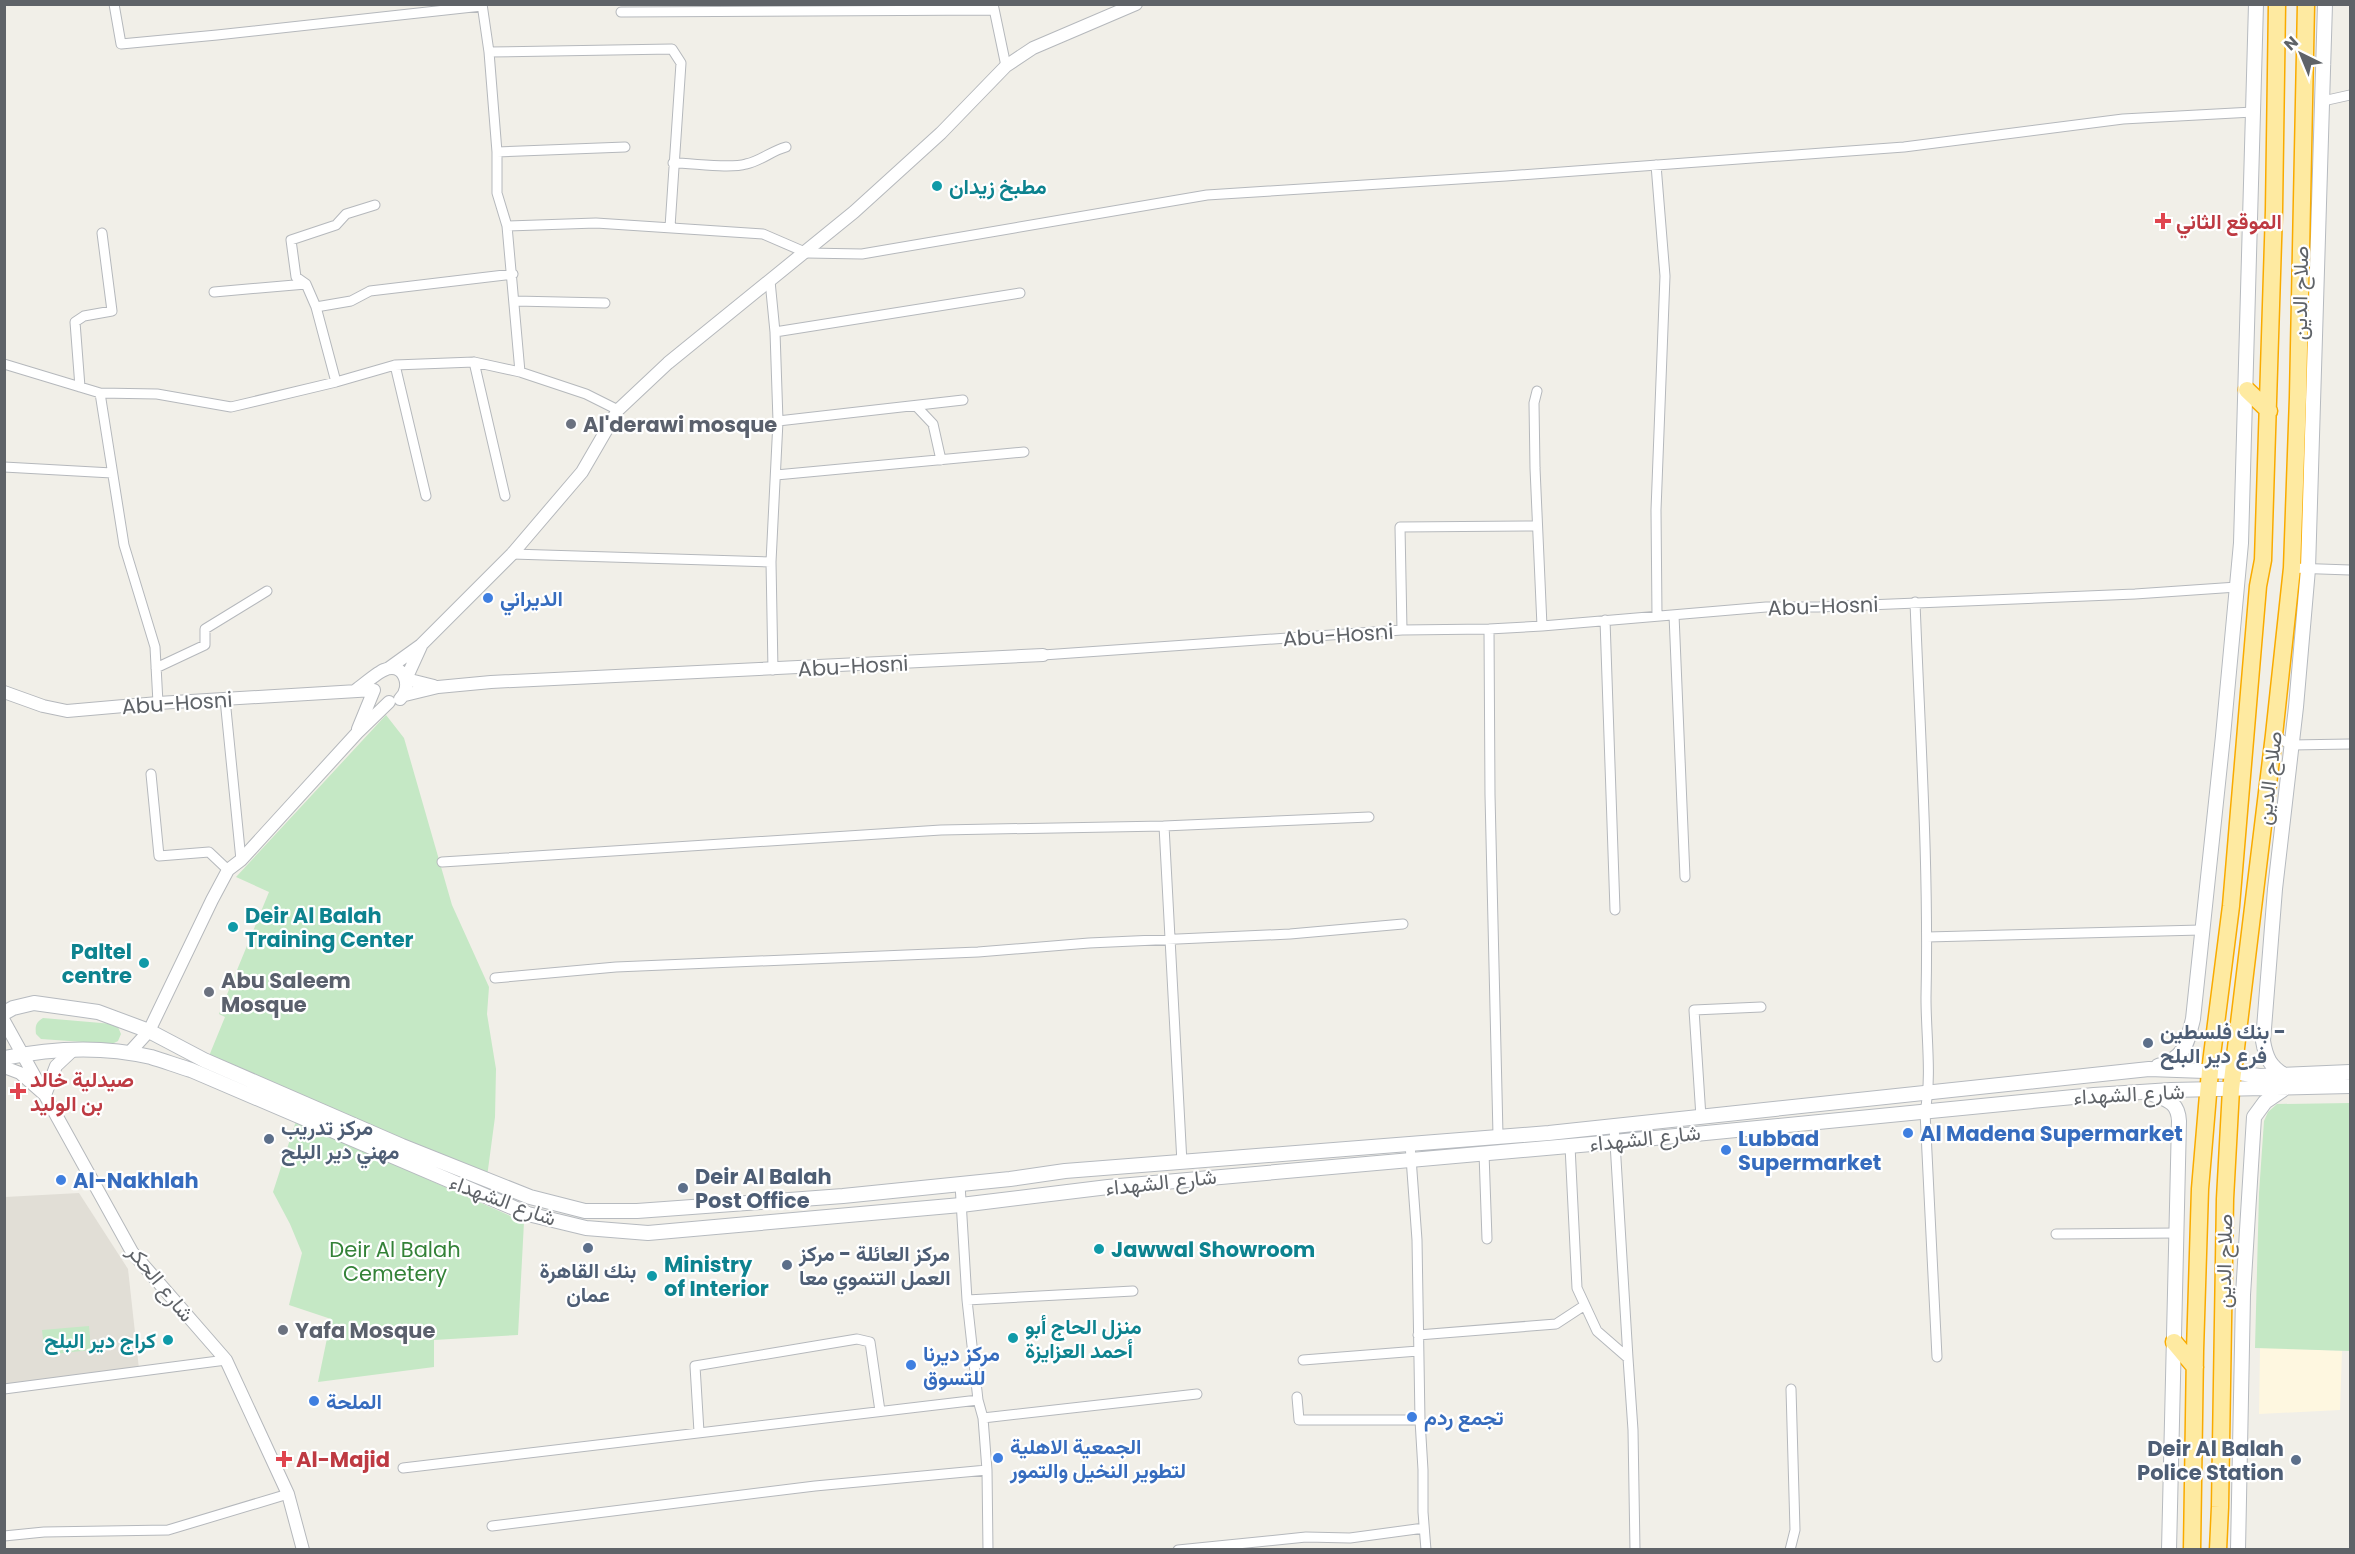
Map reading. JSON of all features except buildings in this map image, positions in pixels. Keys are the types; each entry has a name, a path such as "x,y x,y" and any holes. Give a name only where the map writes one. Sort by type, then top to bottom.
{"highway":[{"name":"صلاح الدين","path":"2192,1550 2200,1189 2210,1071 2231,906 2258,586 2263,560 2269,411 2277,4"},
{"name":"صلاح الدين","path":"2218,1550 2225,1199 2231,1089 2274,735 2300,568 2298,397 2306,4"},
{"path":"2247,390 2269,411"},
{"path":"2174,1342 2195,1367"}],"main road":[{"path":"2149,1069 2171,1062 2179,1056 2187,1044 2198,988 2201,930 2222,747 2241,543 2256,4"},
{"path":"2286,1081 2268,1061 2263,1041 2275,888 2291,745 2323,101 2325,4"},
{"name":"شارع الشهداء","path":"4,1013 13,1008 34,1003 98,1012 149,1031 204,1060 402,1146 530,1197 585,1211 637,1211 736,1204 960,1184 1065,1171 1549,1133 2149,1069 2233,1072 2286,1081 2350,1086"},
{"name":"شارع الشهداء","path":"4,1058 23,1054 72,1051 129,1053 152,1058 191,1070 519,1210 586,1228 648,1233 961,1204 1119,1186 1614,1142 2020,1101 2146,1091 2231,1089 2286,1081"},
{"path":"2238,1550 2243,1285 2254,1117 2286,1081 2350,1072"},
{"path":"2146,1091 2173,1104 2179,1112 2169,1550"}],"street":[{"path":"114,4 121,44 482,5 489,52 498,152 497,193 507,226 513,274 519,372"},
{"path":"389,668 422,645 512,554 582,472 618,410 668,363 807,253 941,133 1006,66 1033,48 1136,4"},
{"path":"621,12 994,7 1006,66"},
{"path":"489,52 672,49 681,63 670,227"},
{"path":"2323,101 2350,95"},
{"path":"507,226 596,223 763,234 807,253 862,254 1207,195 1904,147 2123,119 2253,112"},
{"path":"498,152 625,147"},
{"path":"673,163 743,165 761,160 773,151 786,147"},
{"path":"1656,165 1665,276 1656,510 1657,616"},
{"path":"336,382 316,306 306,284 296,277 291,240 336,225 346,214 375,206"},
{"path":"80,387 75,322 84,316 112,311 102,233"},
{"path":"316,306 351,301 370,291 513,274"},
{"path":"770,281 775,332 778,421 771,562 773,670"},
{"path":"214,292 306,284"},
{"path":"775,332 1020,292"},
{"path":"515,301 605,303"},
{"path":"4,364 100,393 157,394 231,407 336,382 395,365 474,362 519,372 586,394 618,410"},
{"path":"474,362 505,496"},
{"path":"395,365 426,496"},
{"path":"1537,391 1534,403 1542,626"},
{"path":"100,393 124,545 155,647 158,703"},
{"path":"778,421 963,400"},
{"path":"916,406 933,424 941,460"},
{"path":"776,475 1024,452"},
{"path":"4,467 112,473"},
{"path":"1402,630 1400,527 1537,526"},
{"path":"512,554 771,562"},
{"path":"2300,568 2350,570"},
{"name":"Abu-Hosni","path":"389,702 405,695 438,687 491,682 773,670 1042,655 1402,630 1542,626 1766,607 2135,594 2237,587"},
{"path":"156,668 205,645 204,629 267,591"},
{"path":"1915,602 1927,938 1928,1094 1925,1112 1937,1356"},
{"path":"1674,615 1685,877"},
{"path":"1605,620 1615,910"},
{"path":"1489,629 1490,795 1498,1136"},
{"path":"405,695 406,679 422,645"},
{"name":"Abu-Hosni","path":"353,692 389,668 399,670 406,679 438,687"},
{"path":"357,733 374,690 376,677"},
{"path":"129,1053 149,1031 228,870 241,860 357,733 389,702 379,698 374,690"},
{"name":"Abu-Hosni","path":"4,692 43,706 68,711 158,703 374,690"},
{"path":"225,699 241,860"},
{"path":"2274,735 2291,745 2350,744"},
{"path":"151,774 159,856 209,852 228,870"},
{"path":"442,862 941,830 1164,826 1369,817"},
{"path":"1164,826 1182,1162"},
{"path":"495,978 616,967 875,957 1290,934 1403,924"},
{"path":"1927,938 2201,930"},
{"path":"1701,1117 1694,1010 1761,1007"},
{"name":"شارع الحكر","path":"4,1021 132,1252 226,1360 288,1494 303,1550"},
{"path":"4,1067 20,1073 45,1095 56,1066 72,1051"},
{"path":"1614,1126 1633,1430 1635,1550"},
{"path":"1410,1144 1417,1240 1418,1352 1426,1550"},
{"path":"1570,1146 1577,1288 1597,1331 1628,1358"},
{"path":"1484,1153 1487,1239"},
{"path":"960,1184 967,1300 978,1400 983,1418 987,1470 988,1550"},
{"path":"2056,1234 2177,1233"},
{"path":"967,1300 1132,1291"},
{"path":"1418,1335 1556,1324 1585,1305"},
{"path":"699,1432 695,1366 857,1339 870,1342 880,1412"},
{"path":"1304,1360 1418,1352"},
{"path":"4,1389 226,1360"},
{"path":"1790,1550 1795,1530 1791,1389"},
{"path":"983,1418 1197,1394"},
{"path":"1297,1397 1299,1420 1420,1420"},
{"path":"403,1468 978,1400"},
{"path":"492,1526 815,1486 987,1470"},
{"path":"4,1536 44,1532 168,1530 288,1494"},
{"path":"1178,1550 1306,1537 1350,1538 1424,1528"}],"shaded area":[{"path":"79,1193 128,1269 139,1369 5,1385 5,1197"},
{"path":"2260,1347 2342,1351 2340,1410 2259,1414"}],"green space":[{"path":"386,715 404,738 452,905 489,987 487,1014 496,1069 495,1117 487,1177 209,1056 225,1017 219,1014 269,892 236,877"},
{"path":"43,1018 113,1024 118,1027 121,1034 118,1041 112,1044 41,1039 36,1034 36,1029 37,1023"},
{"path":"2350,1103 2350,1351 2255,1348 2259,1193 2264,1121 2268,1112 2277,1104"},
{"name":"Deir Al Balah Cemetery","path":"296,1121 524,1222 518,1335 434,1340 434,1367 318,1382 331,1319 289,1305 302,1253 273,1192"},
{"path":"89,1326 91,1350 45,1355 42,1330"}],"place":[{"name":"مطبخ زيدان","path":"937,186"},
{"name":"الموقع الثاني","path":"2163,221"},
{"name":"Al'derawi mosque","path":"571,424"},
{"name":"الديراني","path":"488,598"},
{"name":"Deir Al Balah Training Center","path":"233,927"},
{"name":"Paltel centre","path":"144,963"},
{"name":"Abu Saleem Mosque","path":"209,992"},
{"name":"بنك فلسطين - فرع دير البلح","path":"2148,1043"},
{"name":"صيدلية خالد بن الوليد","path":"18,1091"},
{"name":"Al Madena Supermarket","path":"1908,1133"},
{"name":"مركز تدريب مهني دير البلح","path":"269,1139"},
{"name":"Lubbad Supermarket","path":"1726,1150"},
{"name":"Al-Nakhlah","path":"61,1180"},
{"name":"Deir Al Balah Post Office","path":"683,1188"},
{"name":"بنك القاهرة عمان","path":"588,1248"},
{"name":"Jawwal Showroom","path":"1099,1249"},
{"name":"مركز العائلة - مركز العمل التنموي معا","path":"787,1265"},
{"name":"Ministry of Interior","path":"652,1276"},
{"name":"Yafa Mosque","path":"283,1330"},
{"name":"منزل الحاج أبو أحمد العزايزة","path":"1013,1338"},
{"name":"كراج دير البلح","path":"168,1340"},
{"name":"مركز ديرنا للتسوق","path":"911,1365"},
{"name":"الملحة","path":"314,1401"},
{"name":"تجمع ردم","path":"1412,1417"},
{"name":"الجمعية الاهلية لتطوير النخيل والتمور","path":"998,1458"},
{"name":"Al-Majid","path":"284,1459"},
{"name":"Deir Al Balah Police Station","path":"2296,1460"}]}
